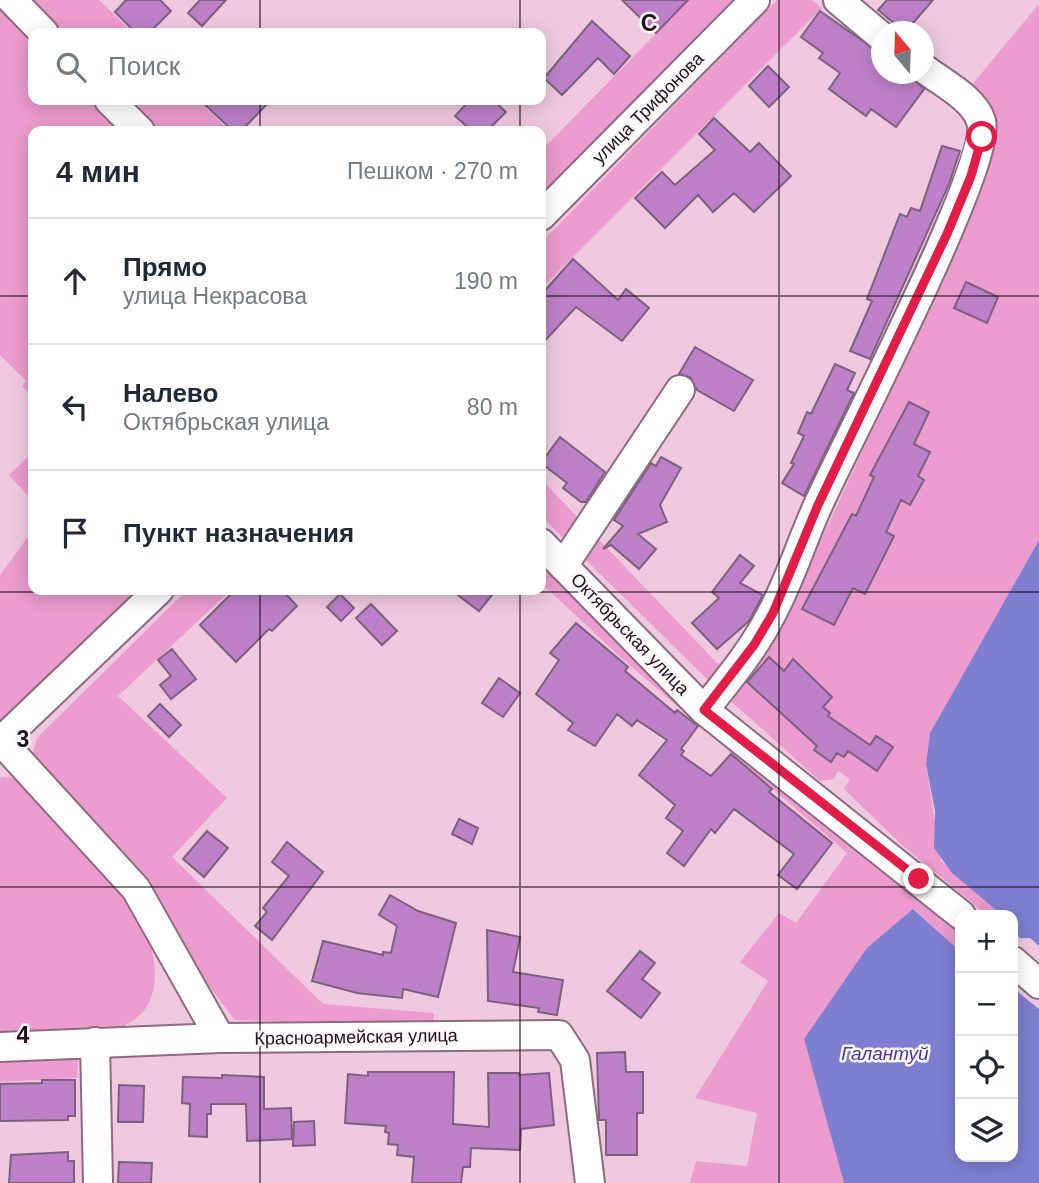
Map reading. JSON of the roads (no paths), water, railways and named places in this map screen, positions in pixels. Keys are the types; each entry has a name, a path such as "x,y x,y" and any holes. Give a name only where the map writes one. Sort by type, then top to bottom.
{"street":[{"path":"12,0 39,28"},
{"name":"улица Трифонова","path":"546,211 755,0"},
{"path":"838,0 871,28"},
{"path":"704,710 754,645 773,613 818,505 947,234 971,176 982,137 982,122 974,107 934,76"},
{"path":"114,105 135,126"},
{"path":"563,566 680,390"},
{"name":"Октябрьская улица","path":"546,548 704,710 955,910"},
{"path":"154,595 0,741 136,890 220,1038"},
{"path":"1018,965 1039,984"},
{"name":"Красноармейская улица","path":"0,1047 220,1038 559,1035 575,1060 590,1183"},
{"path":"95,1042 98,1183"}],"water":[{"path":"1039,540 1039,946 1030,938 1018,936 1018,910 995,909 952,873 934,848 935,811 926,764 930,733"},
{"name":"Галантуй","path":"913,909 955,947 955,1162 1018,1162 1018,992 1039,1009 1039,1183 844,1183 804,1039 867,948"}]}
